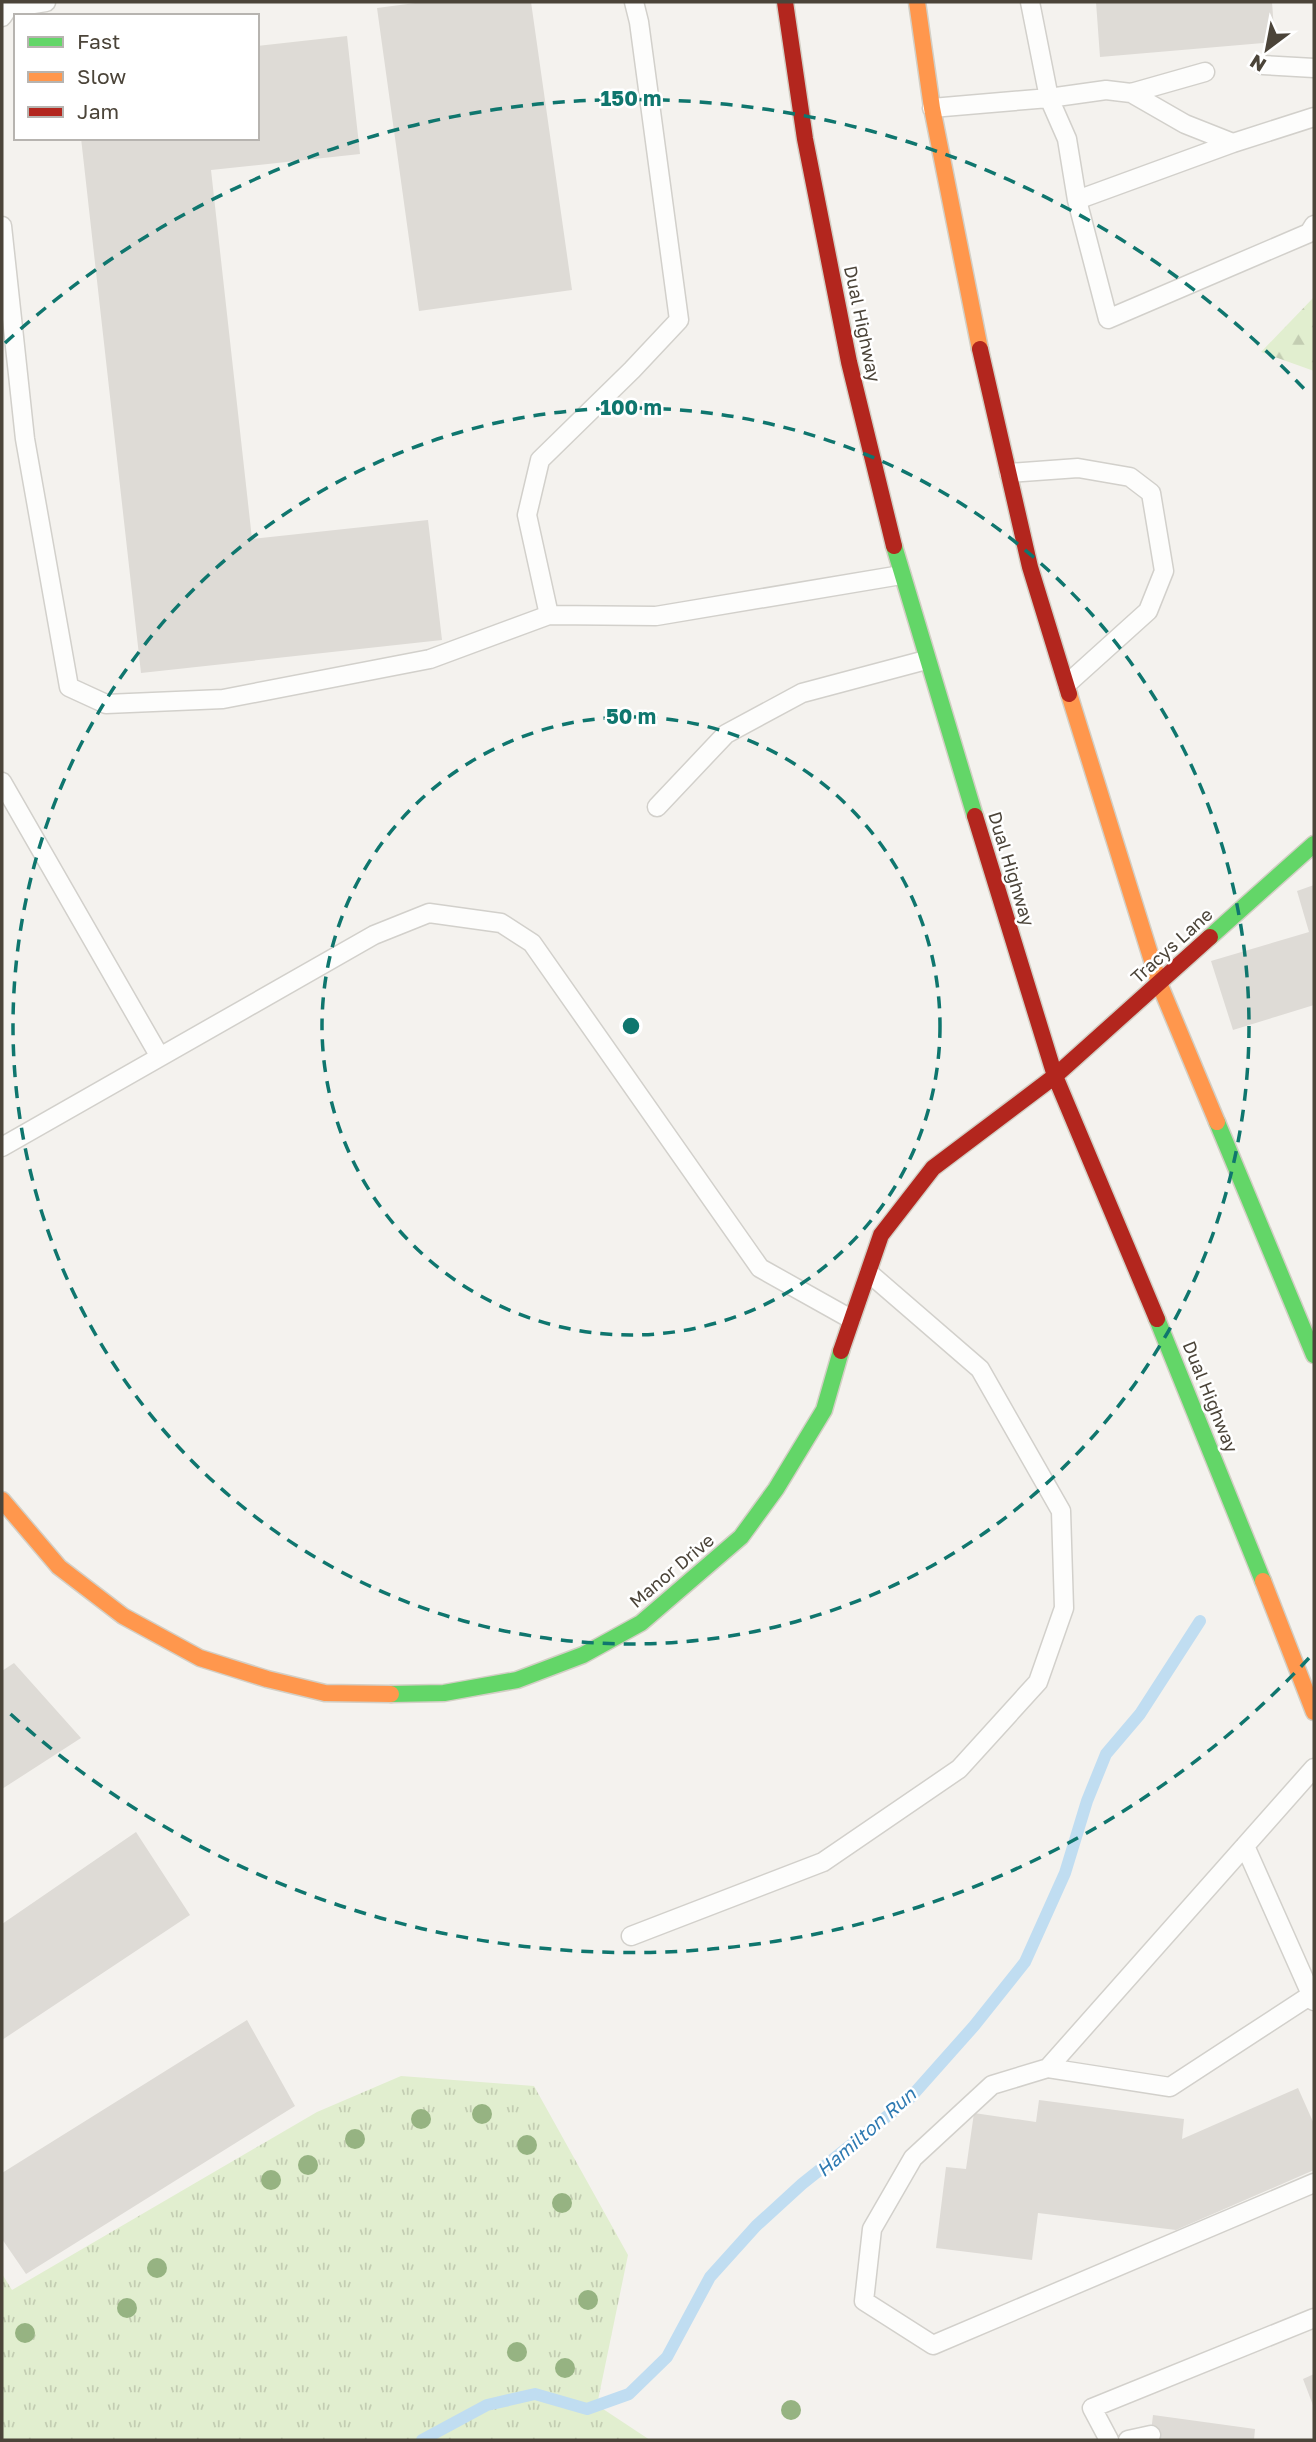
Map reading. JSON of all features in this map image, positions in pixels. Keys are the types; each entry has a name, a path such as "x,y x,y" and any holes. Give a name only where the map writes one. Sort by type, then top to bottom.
{"main road":[{"name":"Dual Highway","path":"785,2 805,139 849,362 901,575 926,660 1055,1076 1205,1434 1314,1712"},
{"path":"901,2 932,108"},
{"path":"918,2 932,108 976,331 1030,567 1159,984 1314,1355"},
{"name":"Tracys Lane","path":"1055,1076 1314,844"},
{"name":"Manor Drive","path":"4,1508 59,1567 123,1616 200,1658 267,1679 324,1692 370,1695 444,1693 517,1680 583,1655 641,1623 741,1537 776,1489 824,1410 881,1235 933,1168 1055,1076"}],"lane":[{"path":"2,18 8,8 46,2"},
{"path":"549,615 527,515 540,460 679,320 639,22 634,2"},
{"path":"1030,2 1049,98 1067,139 1077,200 1108,319 1309,233 1314,225"},
{"path":"1263,65 1314,68"},
{"path":"1130,93 1205,72"},
{"path":"932,108 1106,90 1130,93 1185,124 1233,143"},
{"path":"1077,200 1233,143 1314,117"},
{"path":"2,226 25,439 69,687 106,704 223,699 430,659 549,615 656,616 901,575"},
{"path":"1009,474 1078,468 1130,477 1151,493 1164,571 1148,611 1067,684"},
{"path":"657,807 726,734 802,693 926,660"},
{"path":"2,782 160,1057"},
{"path":"2,1147 374,935 429,913 501,923 532,943 760,1268 852,1319"},
{"path":"631,1936 823,1862 958,1769 1038,1682 1064,1608 1061,1511 980,1369 869,1273"},
{"path":"1048,2068 1314,1768"},
{"path":"1245,1846 1313,1996 1170,2087 1048,2068 992,2085 913,2158 872,2229 864,2301 933,2345 1314,2183"},
{"path":"1109,2440 1093,2408 1314,2318"},
{"path":"1128,2440 1151,2435"}],"green space":[{"path":"1314,297 1314,371 1261,352"},
{"path":"401,2076 534,2086 628,2255 597,2405 650,2440 2,2440 2,2274 12,2290 317,2112"}],"building":[{"path":"423,2 531,2 572,290 419,311 377,8"},
{"path":"1096,2 1272,2 1275,42 1100,57"},
{"path":"347,36 360,154 211,170 252,539 428,520 442,640 141,673 81,140 259,140 259,46"},
{"path":"1314,885 1314,1005 1233,1030 1211,961 1309,932 1297,891"},
{"path":"14,1663 81,1738 2,1789 2,1671"},
{"path":"136,1832 190,1915 2,2040 2,1924"},
{"path":"247,2020 295,2106 26,2274 2,2239 2,2173"},
{"path":"1298,2088 1314,2124 1314,2170 1176,2230 1038,2213 1032,2260 936,2248 946,2167 966,2169 974,2113 1036,2122 1039,2100 1184,2119 1182,2139"},
{"path":"1314,2374 1314,2408 1303,2379"},
{"path":"1153,2415 1255,2429 1254,2440 1150,2440"}],"waterway":[{"name":"Hamilton Run","path":"422,2440 487,2405 535,2394 587,2409 629,2394 667,2357 710,2277 756,2226 802,2184 910,2098 974,2026 1025,1962 1065,1873 1087,1801 1106,1754 1140,1714 1200,1621"}],"traffic: fast":[{"path":"894,546 975,816"},
{"path":"1210,937 1314,844"},
{"path":"1217,1122 1314,1355"},
{"path":"1157,1319 1263,1581"},
{"path":"391,1694 444,1693 517,1680 583,1655 641,1623 741,1537 776,1489 824,1410 841,1351"}],"traffic: slow":[{"path":"917,2 932,108 980,349"},
{"path":"1069,694 1159,983 1217,1122"},
{"path":"2,1500 59,1567 123,1616 200,1658 267,1679 325,1693 391,1694"},
{"path":"1263,1581 1314,1712"}],"traffic: jam":[{"path":"785,2 805,139 849,362 894,546"},
{"path":"980,349 1030,567 1069,694"},
{"path":"975,816 1055,1076 1157,1319"},
{"path":"841,1351 881,1235 933,1168 1055,1076 1210,937"}]}
